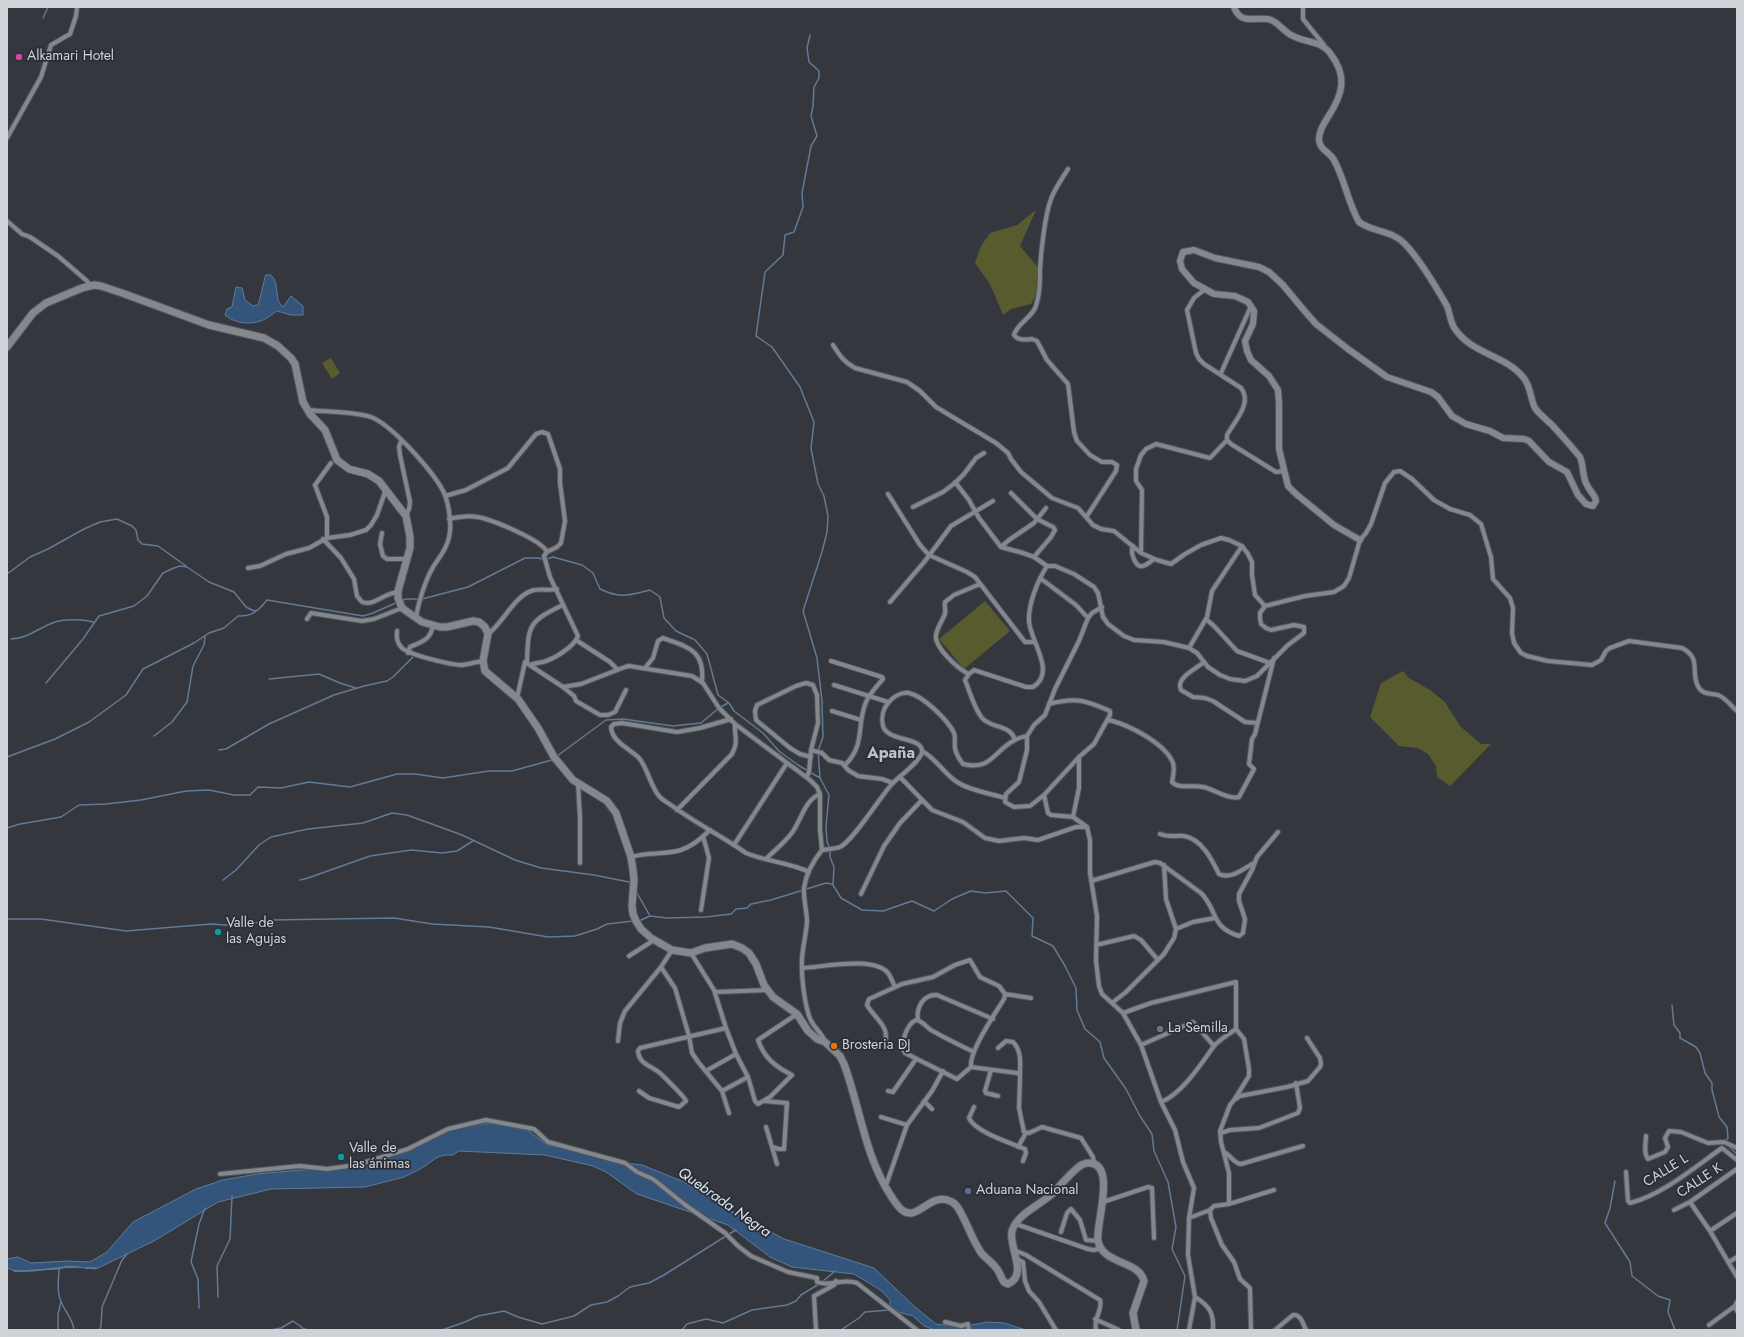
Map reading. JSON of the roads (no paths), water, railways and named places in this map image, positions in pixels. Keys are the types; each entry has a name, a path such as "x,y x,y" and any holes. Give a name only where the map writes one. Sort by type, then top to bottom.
{"main road":[{"path":"7,347 33,313 46,303 90,286 106,287 209,325 251,334 271,342 286,352 291,358 297,372 300,394 307,410 325,430 333,452 340,463 349,469 375,477 406,516 410,537 410,548 398,595 402,607 416,618 433,625 447,627 473,621 483,624 488,634 483,661 485,671 517,698 552,750 554,757 574,780 599,795 613,807 631,857 634,880 634,896 632,906 633,914 641,929 654,940 672,950 691,953 699,949 732,944 742,948 753,959 764,985 773,997 797,1014 808,1031 817,1039 825,1042 840,1056 844,1064 871,1154 885,1188 900,1209 909,1213 915,1212 934,1200 941,1199 952,1202 962,1214 973,1240 981,1252 998,1271 1004,1282 1008,1284 1017,1275 1012,1233 1016,1224 1022,1217 1051,1195 1080,1166 1086,1163 1094,1162 1099,1167 1104,1178 1103,1202 1098,1221 1099,1245 1111,1257 1136,1270 1144,1278 1144,1286 1133,1313 1136,1330"}],"street":[{"path":"7,138 21,110 28,102 41,77 51,45 70,34 76,16 77,7"},
{"path":"1234,7 1236,11 1244,18 1271,20 1291,36 1324,45"},
{"path":"1303,7 1303,19 1332,54 1342,76 1342,86 1337,101 1320,134 1320,144 1323,150 1332,157 1338,168 1359,222 1365,227 1385,231 1404,243 1431,279 1448,308 1450,318 1455,328 1461,336 1480,351 1506,362 1523,377 1530,388 1535,408 1580,457 1583,464 1586,483 1595,496 1595,504 1593,506 1586,504 1578,495 1567,472 1549,462 1529,441 1524,439 1503,438 1490,431 1466,424 1452,416 1438,397 1431,392 1423,388 1397,382 1379,371 1316,324 1283,285 1269,272 1259,267 1215,258 1194,250 1188,250 1181,256 1180,261 1182,269 1188,277 1204,290 1214,294 1235,296 1248,302 1254,311 1251,331 1245,341 1251,360 1269,376 1278,390 1279,449 1288,486 1334,525 1360,540"},
{"path":"1068,169 1056,189 1049,205 1040,268 1039,295 1035,308 1031,315 1018,327 1014,335 1018,339 1032,339 1036,341 1048,360 1068,384 1074,432 1077,441 1090,455 1102,462 1112,462 1117,465 1116,471 1087,516"},
{"path":"7,221 22,234 30,237 58,256 90,286"},
{"path":"1141,553 1142,490 1136,481 1136,469 1141,455 1146,449 1156,444 1210,458 1227,440 1231,428 1244,407 1246,395 1241,388 1199,359 1196,353 1187,310 1204,290"},
{"path":"1221,373 1250,306"},
{"path":"834,345 842,359 855,368 907,382 914,386 936,407 996,443 1008,453 1021,472 1044,491 1057,500 1078,508 1096,527 1114,531 1141,553 1171,564 1194,548 1221,538 1242,546 1252,562 1255,595 1265,606"},
{"path":"307,410 370,417 391,430 431,474 445,496 450,536 446,549 432,570 416,618"},
{"path":"445,496 466,490 508,468 536,434 542,432 546,433 551,440 560,469 560,483 565,522 561,543 557,547 547,552 544,556 544,560 578,636 576,640 548,660 524,664 517,698"},
{"path":"1227,440 1276,472 1284,471"},
{"path":"401,441 399,447 400,455 410,502 406,516"},
{"path":"913,507 948,488 962,477 976,458 984,453"},
{"path":"331,463 316,485 327,518 325,539 341,558 354,579 357,596 362,602 370,603 390,593 398,595"},
{"path":"955,482 1001,547 1034,557 1046,566 1055,566 1074,574 1094,586 1098,592 1103,617 1108,624 1124,636 1134,640 1164,642 1189,648 1196,653 1208,667 1220,675 1245,681 1257,676 1274,658 1304,633 1305,630 1304,627 1294,625 1271,630 1266,628 1261,624 1260,618 1260,613 1265,606 1305,596 1334,592 1344,586 1349,578 1360,540 1366,533 1370,524 1385,483 1394,472 1400,471 1412,479 1434,500 1450,509 1470,515 1481,524 1491,557 1493,579 1506,592 1512,602 1512,633 1516,648 1521,653 1534,659 1592,665 1601,660 1606,651 1610,648 1630,641 1682,648 1687,650 1693,658 1700,689 1704,692 1717,694 1737,711"},
{"path":"248,568 260,566 286,554 309,548 325,539 350,535 368,528 377,515 384,491 386,489"},
{"path":"1012,493 1037,519 1053,527 1055,530 1034,557"},
{"path":"888,494 920,545 929,555 967,572 980,584 1025,642 1035,642"},
{"path":"890,602 951,526 993,501"},
{"path":"1001,547 1030,526 1046,508"},
{"path":"449,519 467,516 485,518 535,541 547,552"},
{"path":"382,533 380,544 383,556 387,559 408,559"},
{"path":"1133,546 1131,550 1138,566 1142,567 1154,559"},
{"path":"1189,648 1206,619 1212,590 1242,546"},
{"path":"1015,740 1013,733 1009,730 988,723 982,717 974,703 965,680 974,670 1026,687 1033,687 1040,681 1042,674 1042,660 1029,621 1033,599 1046,566"},
{"path":"1040,578 1076,605 1088,618"},
{"path":"969,674 962,670 941,650 936,641 936,633 945,614 945,602 954,595 980,584"},
{"path":"488,634 528,592 536,590 557,590"},
{"path":"529,663 528,634 533,624 540,616 563,605"},
{"path":"307,619 311,614 362,621 374,619 402,607"},
{"path":"1049,704 1076,699 1091,703 1110,711 1109,720 1094,744 1079,757 1044,795 1030,806 1014,807 1005,802 1005,798 1006,794 1019,782 1027,750 1027,736 1034,725 1045,715 1049,704 1079,641 1088,618 1092,613 1102,607"},
{"path":"1206,619 1237,651 1270,663"},
{"path":"408,652 410,648 426,640 432,630 433,625"},
{"path":"397,631 397,640 408,652 438,661 461,665 483,661"},
{"path":"645,668 653,658 658,641 663,638 688,647 694,651 700,659 702,666 702,682"},
{"path":"576,640 610,662 617,670"},
{"path":"1109,720 1136,731 1162,748 1173,763 1174,771 1172,782 1174,784 1179,786 1201,786 1234,798 1239,797 1254,769 1249,764 1252,739 1255,734 1274,658"},
{"path":"831,660 882,677 883,679 866,702 861,720 861,736 858,745 853,755 844,765"},
{"path":"1204,662 1181,680 1179,685 1181,690 1192,697 1205,698 1245,722 1257,723"},
{"path":"529,663 563,686 574,696 576,701 600,715 608,715 615,712 626,690"},
{"path":"563,686 581,684 629,666 659,672 692,676 702,682 707,687 719,708 735,724 787,764 807,776 818,787 820,794 820,830 822,850"},
{"path":"807,776 809,772 818,722 817,695 813,685 806,683 796,686 757,705 754,714 756,720 790,748 800,754 811,757"},
{"path":"834,685 888,702"},
{"path":"1005,798 965,786 957,782 933,757 922,751 919,745 887,732 883,727 882,718 884,710 888,702 898,695 911,694 920,698 939,713 950,726 955,735 955,747 963,764 980,766 988,762 1015,740 1027,736"},
{"path":"832,711 861,720"},
{"path":"731,720 677,732 622,723 614,724 611,727 618,741 638,757 644,765 654,789 660,798 746,853 791,864 809,872"},
{"path":"677,810 732,754 737,737 735,724"},
{"path":"813,750 822,753 829,760 842,763 848,770 858,776 882,779 893,783"},
{"path":"825,1042 822,1034 812,1024 802,975 802,960 807,924 804,889 809,872 815,859 822,850 840,847 849,839 893,783 917,761 922,751"},
{"path":"1073,817 1079,788 1079,757"},
{"path":"734,845 787,764"},
{"path":"900,777 932,810 938,814 948,815 964,822 986,838 999,841 1024,838 1038,840 1076,827 1087,827"},
{"path":"578,783 580,863"},
{"path":"766,859 791,834 804,810 816,796 820,794"},
{"path":"1044,795 1048,813 1051,815 1073,817 1087,827 1090,840 1089,862 1091,881 1097,916 1096,945 1099,986 1102,994 1123,1013 1141,1045 1161,1102 1175,1130 1183,1162 1194,1188 1189,1218 1188,1255 1195,1297 1189,1330"},
{"path":"861,894 884,846 900,823 922,800"},
{"path":"631,857 680,850 688,847 710,830"},
{"path":"1091,881 1155,862 1164,865 1205,897 1215,918 1226,931 1239,936 1243,933 1245,919 1238,896 1257,857 1278,832"},
{"path":"1160,834 1166,837 1183,836 1199,843 1213,860 1219,874 1223,876 1232,875 1255,863"},
{"path":"701,910 708,858 703,836"},
{"path":"1112,1003 1126,992 1158,960 1174,938 1176,929 1166,899 1164,865"},
{"path":"1176,929 1193,922 1215,918"},
{"path":"1096,945 1134,936 1141,940 1158,960"},
{"path":"629,956 654,940"},
{"path":"618,1041 620,1024 625,1011 661,967 672,950"},
{"path":"691,953 715,992 726,1028 736,1054 748,1077 756,1103 759,1104 764,1101 792,1075 772,1064 758,1040 797,1014"},
{"path":"884,1042 886,1034 884,1027 867,1005 869,999 895,987 933,977 955,965 970,960 980,977 999,986 1005,994 1031,998"},
{"path":"803,968 857,964 874,965 888,973 895,987"},
{"path":"661,967 675,988 689,1036 692,1052 722,1091 729,1113"},
{"path":"1123,1013 1151,1003 1236,982 1236,1028 1244,1039 1249,1076 1227,1111 1220,1131 1221,1142 1229,1173 1229,1204"},
{"path":"715,992 769,990"},
{"path":"918,1020 917,1013 920,1006 925,998 931,994 937,995 993,1019"},
{"path":"971,1067 970,1062 974,1052 1004,999 1005,994"},
{"path":"974,1052 950,1041 918,1020 914,1020 912,1022 902,1046 905,1053 957,1079 971,1067 1017,1073 1020,1075"},
{"path":"1141,1045 1193,1022 1214,1046"},
{"path":"639,1091 649,1098 679,1107 684,1104 686,1101 685,1097 668,1083 661,1074 641,1061 638,1051 640,1048 726,1028"},
{"path":"1161,1102 1169,1099 1212,1052 1214,1046 1236,1028"},
{"path":"1234,1100 1240,1096 1308,1080 1321,1064 1320,1058 1307,1038"},
{"path":"998,1048 1006,1041 1013,1042 1017,1047 1020,1058 1019,1108 1023,1129 1026,1133"},
{"path":"706,1071 736,1054"},
{"path":"888,1091 893,1092 916,1059"},
{"path":"991,1070 986,1093 998,1096"},
{"path":"885,1188 908,1125 943,1072"},
{"path":"722,1091 748,1077"},
{"path":"1221,1133 1230,1130 1259,1128 1298,1113 1300,1108 1296,1084"},
{"path":"764,1101 787,1103 786,1147 782,1150 772,1147"},
{"path":"924,1101 932,1109"},
{"path":"974,1107 969,1118 974,1125 980,1130 1025,1149 1026,1153 1023,1161"},
{"path":"881,1117 908,1125"},
{"path":"220,1174 300,1166 327,1169 356,1165 408,1149 448,1129 486,1120 534,1129 548,1142 625,1163 637,1172 653,1179 684,1204 726,1233 738,1246 751,1256 788,1272 817,1278 817,1282 819,1283 827,1285 836,1281 849,1280 857,1283 917,1330"},
{"path":"766,1127 776,1164"},
{"path":"1018,1147 1026,1133 1042,1127 1081,1138 1093,1156 1094,1162"},
{"path":"1646,1136 1645,1152 1648,1159 1665,1152 1668,1147 1665,1138 1669,1131 1681,1132 1708,1143 1722,1142 1737,1148"},
{"path":"1722,1142 1722,1148 1737,1160"},
{"path":"1224,1152 1230,1155 1236,1163 1241,1164 1303,1146"},
{"name":"CALLE L","path":"1626,1172 1628,1201 1630,1203 1640,1200 1670,1184 1722,1148"},
{"name":"CALLE K","path":"1674,1210 1690,1202 1737,1170"},
{"path":"1103,1202 1148,1187 1152,1188 1154,1238"},
{"path":"1189,1218 1210,1210 1214,1206 1229,1204 1274,1190"},
{"path":"1690,1202 1710,1230 1737,1277"},
{"path":"1016,1224 1088,1249 1094,1250 1099,1245 1086,1240 1080,1220 1071,1209 1067,1213 1061,1232"},
{"path":"1210,1210 1211,1218 1222,1245 1234,1262 1240,1278 1250,1288 1251,1330"},
{"path":"1710,1230 1737,1213"},
{"path":"1014,1250 1026,1255 1100,1300 1101,1305 1095,1319 1096,1330"},
{"path":"1729,1262 1737,1257"},
{"path":"1016,1259 1023,1262 1025,1281 1030,1291 1043,1307 1056,1330"},
{"path":"816,1330 814,1296 834,1285 836,1281"},
{"path":"1195,1297 1210,1311 1213,1316 1213,1330"},
{"path":"1736,1304 1737,1311"},
{"path":"1709,1326 1736,1304"},
{"path":"1275,1330 1293,1315 1300,1316 1306,1330"},
{"path":"1095,1319 1119,1330"},
{"path":"945,1322 961,1326 968,1324 969,1330"}],"water":[{"path":"266,275 271,275 276,283 278,300 280,304 283,307 291,296 303,306 303,315 291,315 277,311 262,321 245,323 229,318 225,315 227,309 232,307 236,287 242,288 245,300 253,306 258,305"},
{"name":"Quebrada Negra","path":"504,1123 526,1129 547,1145 597,1155 625,1163 642,1165 684,1182 731,1211 784,1239 874,1268 915,1307 936,1324 961,1327 988,1322 1004,1323 1026,1330 935,1330 924,1326 913,1316 890,1310 890,1300 882,1291 854,1274 792,1267 770,1257 728,1225 637,1194 606,1172 593,1166 545,1155 459,1151 453,1155 444,1155 436,1158 422,1168 404,1177 365,1187 271,1189 218,1202 154,1241 96,1269 67,1266 59,1269 15,1271 7,1268 7,1259 18,1257 31,1263 67,1261 90,1262 107,1252 133,1222 196,1189 223,1180 257,1174 356,1165 408,1149 448,1129 481,1124"}],"waterway":[{"path":"43,18 48,7"},
{"path":"810,35 807,48 809,62 819,71 819,78 814,87 811,116 817,136 811,146 802,193 803,207 794,232 785,235 783,255 765,272 756,336 772,347 800,387 814,422 811,448 818,484 824,496 828,516 827,532 822,552 803,611 817,658 822,701 823,737 818,751 820,778"},
{"path":"7,574 30,557 84,529 100,522 117,519 132,526 136,530 138,540 142,544 158,546 186,566"},
{"path":"401,601 406,599 422,599 468,587 525,558 539,558 544,560 553,557 582,565 593,573 600,589 614,594 630,595 650,590 660,597 664,618 676,631 695,640 707,654 718,695 729,703 734,711 763,733 779,751 798,765 820,778 829,795 826,826 827,842 830,848 830,857 834,867 833,885 841,898 862,910 883,911 912,901 934,911 952,899 971,891 985,893 1006,891 1033,918 1032,936 1053,946 1076,988 1077,1010 1085,1029 1100,1042 1104,1058 1126,1089 1140,1116 1152,1134 1154,1151 1168,1182 1176,1227 1172,1249 1185,1276 1177,1330"},
{"path":"46,683 83,639 99,616 134,606 147,596 163,573 174,568 180,566 187,567 209,582 234,592 246,607 256,611"},
{"path":"7,757 55,739 89,722 126,695 143,669 194,643 209,633 224,628 238,616 255,612 267,600 363,616 398,602"},
{"path":"11,639 23,637 49,624 59,621 79,620 93,622"},
{"path":"154,736 172,722 187,702 193,666 204,645 205,637"},
{"path":"219,750 226,749 269,724 334,695 387,681 413,657"},
{"path":"269,679 319,674 356,688"},
{"path":"557,756 606,720 623,719 673,726 701,723 719,708 728,703"},
{"path":"7,828 20,824 61,817 79,805 141,800 186,791 209,790 234,795 250,795 258,787 281,788 309,782 350,787 397,774 415,774 443,778 489,771 512,771 552,760"},
{"path":"223,880 236,870 259,845 271,837 308,829 363,823 392,813 407,815 462,835 515,860 541,868 594,875 629,882 631,885"},
{"path":"300,880 370,856 411,850 442,853 457,851 473,841"},
{"path":"639,921 650,916 667,918 706,917 731,914 736,909 747,908 751,904 771,900 826,883 832,884"},
{"path":"637,893 650,916"},
{"path":"7,919 41,919 126,931 211,924 239,926 270,920 394,918 432,924 489,927 548,937 575,936 607,924 633,921"},
{"path":"1672,1005 1674,1025 1680,1033 1680,1038 1696,1047 1700,1053 1705,1073 1712,1083 1712,1090 1719,1117 1727,1127 1728,1138 1724,1142"},
{"path":"1727,1145 1737,1154"},
{"path":"1615,1181 1610,1208 1605,1223 1630,1262 1632,1276 1658,1296 1670,1300 1668,1312 1675,1330"},
{"path":"218,1297 217,1266 230,1239 232,1196"},
{"path":"199,1308 198,1279 191,1262 199,1224 205,1208"},
{"path":"729,1234 736,1230"},
{"path":"442,1330 478,1316 504,1311 542,1324 574,1316 591,1305 607,1302 630,1287 649,1283 726,1236"},
{"path":"99,1330 101,1326 102,1307 122,1260 127,1254"},
{"name":"Quebrada Negra","path":"14,1271 78,1267"},
{"name":"Quebrada Negra","path":"86,1268 96,1268"},
{"path":"59,1269 58,1285 60,1300 72,1321 74,1330"},
{"path":"822,1282 835,1271"},
{"path":"682,1330 687,1324 706,1319 723,1323 752,1310 787,1305 796,1301 801,1295 819,1284"},
{"path":"58,1330 58,1314 61,1302"},
{"path":"841,1330 865,1312 889,1310"},
{"path":"271,1330 281,1328 293,1321 304,1329 309,1330"}],"place":[{"name":"Alkamari Hotel","path":"19,57"},
{"name":"Valle de las Agujas","path":"218,932"},
{"name":"La Semilla","path":"1160,1029"},
{"name":"Brosteria DJ","path":"834,1046"},
{"name":"Valle de las ánimas","path":"341,1157"},
{"name":"Aduana Nacional","path":"968,1191"}],"district":[{"name":"Apaña","path":"891,754"}]}
